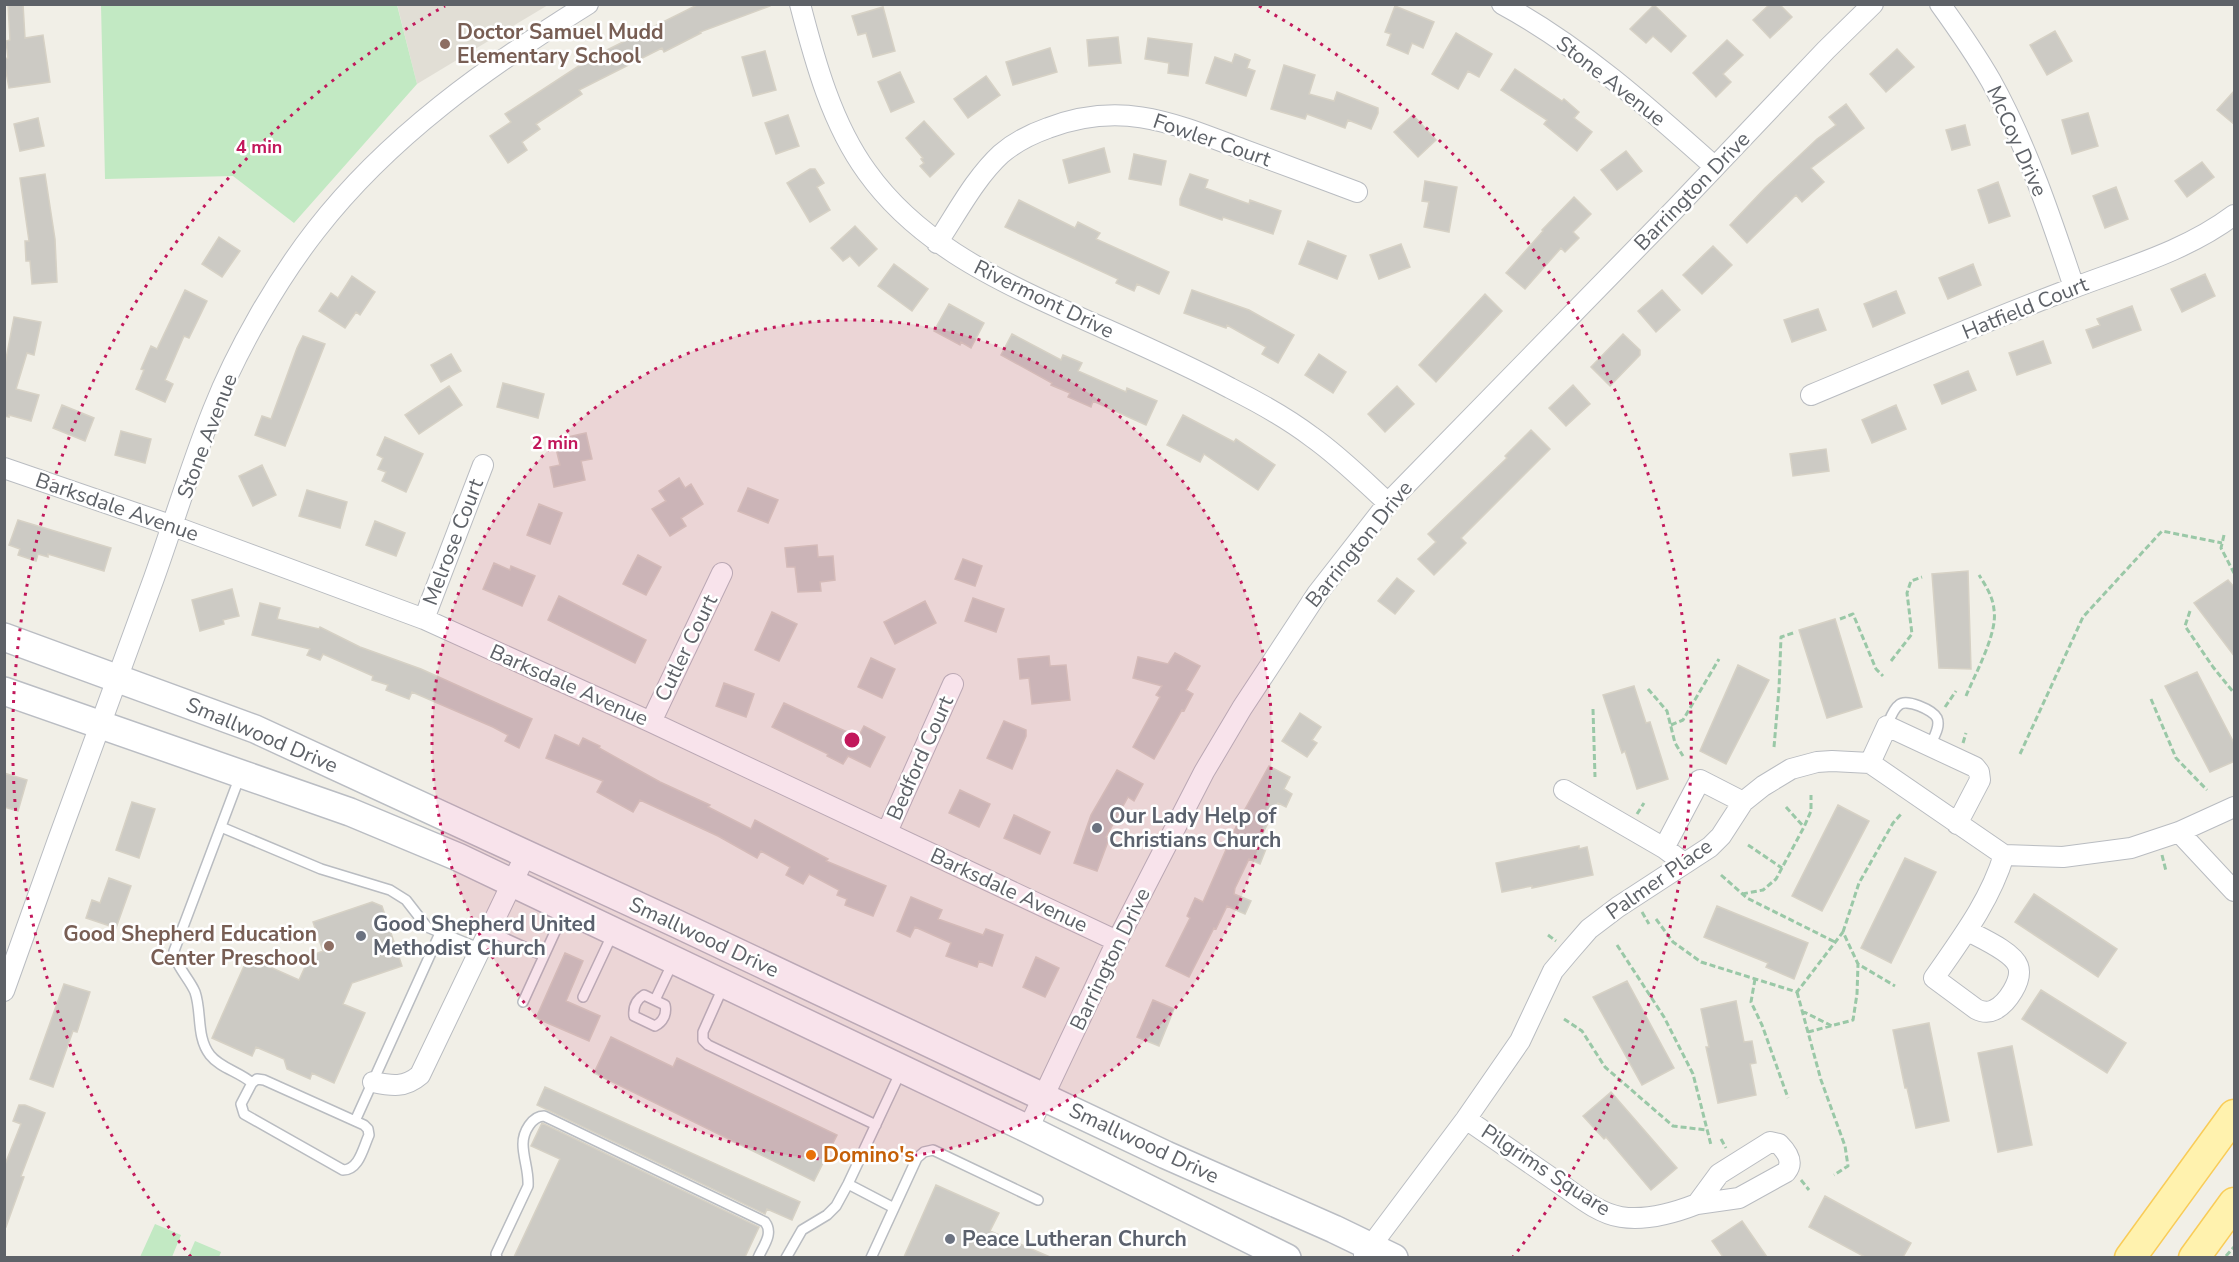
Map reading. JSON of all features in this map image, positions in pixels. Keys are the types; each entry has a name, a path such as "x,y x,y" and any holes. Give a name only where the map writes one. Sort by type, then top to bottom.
{"main road":[{"name":"Smallwood Drive","path":"4,637 255,729 1166,1155 1334,1229 1376,1254"},
{"name":"Smallwood Drive","path":"4,691 350,812 407,835 726,983 1287,1257"},
{"path":"2130,1257 2235,1114"},
{"path":"2194,1257 2235,1203"}],"street":[{"name":"Stone Avenue","path":"4,991 214,408 272,295 292,262 318,227 377,160 416,125 469,83 588,4"},
{"name":"Rivermont Drive","path":"800,4 825,88 853,151 880,190 915,225 937,243 990,276 1230,388 1272,412 1313,437 1388,503"},
{"name":"Stone Avenue","path":"1502,4 1557,38 1600,69 1714,167"},
{"name":"Barrington Drive","path":"1028,1129 1117,941 1204,772 1242,708 1301,618 1388,503 1873,4"},
{"name":"McCoy Drive","path":"1940,4 1976,56 2010,120 2043,199 2074,287"},
{"name":"Fowler Court","path":"937,243 979,180 1000,155 1018,141 1038,132 1086,117 1134,116 1171,123 1357,192"},
{"name":"Hatfield Court","path":"1811,394 2074,287 2169,252 2223,224 2235,215"},
{"name":"Melrose Court","path":"424,619 483,465"},
{"name":"Barksdale Avenue","path":"4,468 173,526 424,619 651,722 1117,941"},
{"name":"Cutler Court","path":"651,722 722,573"},
{"name":"Bedford Court","path":"887,832 953,684"},
{"path":"1957,824 1980,780 1979,772 1975,767 1887,726 1870,763 1957,824 2004,855 2063,857 2131,848 2179,832 2235,807"},
{"name":"Palmer Place","path":"1376,1254 1520,1041 1553,971 1589,929 1618,907 1710,847 1721,836 1743,802 1775,778 1803,765 1832,761 1870,763"},
{"path":"1664,848 1701,780 1743,802"},
{"path":"1564,790 1664,848 1684,863"},
{"path":"2179,832 2235,891"},
{"path":"373,1082 402,1086 412,1082 420,1075 526,854"},
{"path":"1968,931 1996,879 2004,855"},
{"name":"Pilgrims Square","path":"1466,1119 1582,1199 1612,1214 1637,1218 1682,1210 1697,1204"}],"lane":[{"path":"1887,726 1896,706 1902,702 1909,702 1934,714 1938,719 1938,727 1930,746"},
{"path":"240,774 174,951 175,958 193,989 202,1039 210,1055 252,1083"},
{"path":"221,827 321,869 390,890 406,900 427,927 440,933 485,940 544,956"},
{"path":"523,1002 567,908"},
{"path":"584,997 614,931"},
{"path":"355,1121 440,933"},
{"path":"655,1000 674,959"},
{"path":"726,983 703,1032 703,1040 708,1045 876,1125"},
{"path":"786,1257 802,1230 827,1215 836,1206 902,1069"},
{"path":"257,1079 264,1080 355,1121 364,1125 369,1135 355,1167 343,1170 244,1114 241,1104 252,1083 257,1079"},
{"path":"497,1257 496,1254 528,1186 529,1176 523,1140 532,1120 538,1116 544,1116 765,1222 769,1234 758,1257"},
{"path":"871,1257 917,1158 924,1152 933,1150 1038,1200"},
{"path":"848,1184 894,1208"}],"path":[{"path":"2020,754 2083,617 2162,531 2222,543"},
{"path":"2224,535 2221,548 2235,573"},
{"path":"1966,696 1992,632 1995,612 1989,592 1979,575"},
{"path":"1891,661 1912,634 1907,593 1911,581 1922,577"},
{"path":"2190,611 2185,626 2213,667 2235,693"},
{"path":"1840,619 1853,614 1876,669 1883,676"},
{"path":"1774,747 1781,637 1796,632"},
{"path":"1671,724 1683,720 1719,659"},
{"path":"1648,689 1667,711 1675,743 1683,756"},
{"path":"1938,719 1956,691"},
{"path":"2151,699 2176,758 2207,790"},
{"path":"1593,709 1595,777"},
{"path":"1742,894 1763,890 1776,879 1804,827 1810,811 1811,795"},
{"path":"1786,807 1804,827"},
{"path":"1797,992 1843,932 1859,883 1893,823 1901,814"},
{"path":"1748,845 1782,868"},
{"path":"2162,854 2166,870"},
{"path":"1721,875 1742,894 1790,921 1835,942"},
{"path":"1656,919 1673,942 1701,962 1797,992"},
{"path":"1808,1032 1853,1020 1858,964 1843,932"},
{"path":"1617,945 1664,1017 1693,1074 1710,1145"},
{"path":"1858,964 1895,986"},
{"path":"1755,979 1751,1002 1762,1025 1788,1098"},
{"path":"1797,992 1821,1080 1845,1146 1848,1166 1834,1175"},
{"path":"1802,1011 1832,1026"},
{"path":"1564,1019 1582,1031 1605,1066 1673,1126 1707,1131"},
{"path":"2225,1257 2235,1247"}],"shaded area":[{"name":"Doctor Samuel Mudd Elementary School","path":"397,4 548,4 548,5 417,84"}],"green space":[{"path":"101,5 397,5 417,84 294,223 233,176 105,179"},
{"path":"155,1224 181,1235 172,1257 140,1257"},
{"path":"195,1241 221,1252 219,1257 188,1257"}],"building":[{"path":"8,4 23,4 25,38 43,35 50,82 9,88 4,61 8,58 6,41 10,40"},
{"path":"699,4 770,4 770,6 700,32 664,52 662,48 579,90 582,94 536,124 540,129 522,142 527,150 508,163 490,136 511,122 505,114 591,58"},
{"path":"1770,4 1779,4 1792,17 1770,38 1753,20"},
{"path":"1654,5 1686,36 1671,52 1653,36 1646,43 1630,29"},
{"path":"1395,6 1434,22 1423,48 1412,43 1408,54 1387,45 1391,34 1385,32"},
{"path":"883,7 895,51 873,57 866,33 858,35 852,16"},
{"path":"2055,31 2072,61 2047,75 2030,45"},
{"path":"1456,33 1492,54 1479,77 1468,71 1458,89 1432,74"},
{"path":"1118,37 1121,63 1089,66 1087,40"},
{"path":"1148,38 1192,44 1188,76 1168,73 1169,63 1145,59"},
{"path":"1727,40 1743,55 1723,74 1731,82 1716,97 1693,73"},
{"path":"1050,48 1057,72 1013,85 1006,62"},
{"path":"1897,49 1914,67 1886,92 1870,74"},
{"path":"765,51 776,90 753,96 742,57"},
{"path":"1235,54 1250,60 1247,68 1255,71 1246,96 1206,83 1215,57 1232,63"},
{"path":"1284,65 1315,75 1309,94 1334,101 1337,92 1378,108 1371,129 1348,120 1345,128 1307,114 1305,119 1271,109"},
{"path":"1515,69 1562,101 1564,99 1579,112 1574,118 1592,132 1577,151 1544,124 1547,120 1501,90"},
{"path":"900,72 914,102 891,112 878,82"},
{"path":"986,76 1000,95 968,118 954,99"},
{"path":"2235,90 2235,125 2217,110"},
{"path":"1846,104 1864,128 1811,168 1824,182 1802,202 1796,195 1747,243 1730,225 1765,188 1817,139 1836,125 1829,117"},
{"path":"2088,113 2098,146 2072,154 2062,120"},
{"path":"788,115 799,146 776,154 765,123"},
{"path":"1413,115 1436,140 1418,157 1394,132"},
{"path":"38,118 44,146 20,151 14,124"},
{"path":"924,121 954,154 930,177 920,166 924,163 921,159 923,158 906,138"},
{"path":"1965,125 1970,145 1952,150 1946,130"},
{"path":"1104,148 1110,172 1069,183 1063,160"},
{"path":"1626,151 1642,171 1617,190 1601,170"},
{"path":"1134,154 1166,161 1161,185 1129,179"},
{"path":"2202,162 2214,177 2187,197 2175,181"},
{"path":"810,169 815,169 824,183 817,187 830,210 810,222 787,183"},
{"path":"45,174 55,239 57,282 32,284 30,261 26,261 25,241 29,241 20,178"},
{"path":"1190,174 1208,180 1205,188 1249,204 1250,200 1281,211 1273,234 1223,217 1222,220 1180,205 1180,199"},
{"path":"1425,181 1457,187 1449,232 1424,227 1429,202 1422,201"},
{"path":"1998,182 2010,216 1989,223 1978,190"},
{"path":"2116,187 2128,219 2105,228 2093,196"},
{"path":"1574,197 1591,214 1573,232 1579,238 1565,252 1561,248 1525,289 1506,273 1542,230"},
{"path":"1019,200 1075,228 1078,222 1100,233 1096,239 1169,272 1159,294 1137,284 1134,291 1116,283 1118,279 1005,227"},
{"path":"855,226 877,249 859,266 850,256 843,261 831,248"},
{"path":"219,237 240,251 222,277 202,264"},
{"path":"1308,241 1346,256 1337,279 1299,264"},
{"path":"1401,244 1410,267 1379,279 1370,255"},
{"path":"1713,246 1732,265 1702,294 1683,275"},
{"path":"894,264 928,289 912,311 878,286"},
{"path":"1973,264 1981,285 1948,299 1939,278"},
{"path":"2205,274 2215,296 2182,312 2171,289"},
{"path":"352,276 375,292 360,315 356,312 345,328 319,311 331,293 338,298"},
{"path":"185,290 207,301 189,338 184,336 165,380 173,384 165,402 136,389 144,370 141,369 151,346 157,349"},
{"path":"1192,290 1249,310 1294,335 1278,363 1262,354 1266,347 1227,325 1226,328 1184,313"},
{"path":"1662,290 1680,310 1656,332 1638,311"},
{"path":"1896,291 1905,313 1873,327 1864,304"},
{"path":"1485,294 1502,311 1436,382 1419,365"},
{"path":"949,304 984,323 971,348 961,342 960,345 934,331"},
{"path":"2132,306 2141,330 2093,348 2086,330 2100,325 2097,319"},
{"path":"1818,309 1826,330 1792,342 1784,320"},
{"path":"14,317 41,322 34,355 27,353 16,389 39,395 31,421 9,415 9,417 4,416 4,369"},
{"path":"1012,334 1061,360 1063,355 1082,363 1078,371 1126,392 1127,388 1157,401 1146,425 1093,401 1091,407 1068,397 1070,393 1051,385 1052,383 1001,355"},
{"path":"1623,334 1640,350 1640,355 1610,386 1591,367"},
{"path":"303,336 325,344 285,446 255,435 262,416 271,419"},
{"path":"2043,341 2051,363 2017,375 2009,353"},
{"path":"451,354 461,371 441,382 431,365"},
{"path":"1319,354 1346,372 1333,393 1305,375"},
{"path":"1968,371 1976,390 1942,404 1934,385"},
{"path":"503,383 544,394 538,418 497,407"},
{"path":"1573,385 1590,404 1566,426 1549,408"},
{"path":"449,386 462,405 419,434 405,415"},
{"path":"1397,386 1414,404 1385,432 1368,414"},
{"path":"62,405 94,418 85,441 53,428"},
{"path":"1896,405 1906,429 1872,443 1862,420"},
{"path":"1183,415 1234,442 1236,439 1275,465 1258,490 1204,454 1200,462 1167,445"},
{"path":"1531,430 1550,449 1461,538 1466,543 1434,575 1418,559 1436,542 1428,534 1507,458 1505,456"},
{"path":"121,431 151,439 145,463 115,455"},
{"path":"586,433 592,459 581,461 585,480 554,487 550,467 560,465 554,440"},
{"path":"385,437 423,454 406,492 382,481 386,472 378,469 383,458 377,455"},
{"path":"1826,449 1829,471 1793,476 1790,454"},
{"path":"262,465 276,495 253,506 239,476"},
{"path":"679,478 685,488 691,484 703,504 681,518 686,526 670,536 652,509 666,501 659,491"},
{"path":"748,488 778,500 768,523 738,511"},
{"path":"307,490 347,502 340,528 299,516"},
{"path":"539,504 562,513 550,544 527,535"},
{"path":"18,520 111,548 104,571 48,554 48,557 38,554 36,561 18,555 20,549 9,545"},
{"path":"375,521 405,533 396,556 366,545"},
{"path":"817,545 818,557 833,556 835,580 820,582 821,591 798,592 795,567 787,567 785,548"},
{"path":"638,555 661,567 646,595 623,584"},
{"path":"963,559 982,566 975,586 955,579"},
{"path":"494,563 510,570 511,566 535,576 522,606 483,589"},
{"path":"1968,571 1971,669 1939,668 1932,574"},
{"path":"1397,578 1414,591 1395,614 1378,601"},
{"path":"2228,580 2235,588 2235,657 2194,603"},
{"path":"232,589 239,616 223,620 224,624 200,631 192,600"},
{"path":"559,596 646,640 635,663 548,620"},
{"path":"973,598 1004,609 996,632 965,621"},
{"path":"925,601 936,623 895,644 884,622"},
{"path":"260,603 280,608 277,619 319,629 320,627 360,647 421,669 532,719 519,748 505,741 508,735 493,727 412,692 409,699 386,690 388,685 372,680 373,676 323,654 320,660 307,655 310,649 252,635"},
{"path":"772,612 797,624 779,661 755,650"},
{"path":"1835,619 1862,707 1827,718 1799,630"},
{"path":"1175,653 1200,666 1186,690 1193,694 1154,759 1133,747 1160,697 1156,695 1162,686 1133,678 1138,657 1168,664"},
{"path":"1049,656 1050,666 1066,665 1070,700 1032,704 1029,678 1020,679 1018,659"},
{"path":"871,658 895,669 882,698 858,687"},
{"path":"1738,665 1769,680 1726,764 1700,751"},
{"path":"2197,672 2235,745 2235,761 2210,772 2165,686"},
{"path":"724,683 754,694 746,717 716,706"},
{"path":"1634,686 1646,723 1650,722 1668,779 1637,789 1625,751 1622,753 1603,695"},
{"path":"784,703 858,737 864,726 885,737 870,767 848,756 843,764 827,756 828,754 772,727"},
{"path":"1300,713 1321,727 1312,740 1317,743 1307,757 1282,741"},
{"path":"1004,721 1026,730 1026,736 1012,769 987,758"},
{"path":"555,735 579,746 583,738 660,782 710,805 708,807 751,829 755,820 828,859 826,861 886,886 873,916 845,905 847,899 837,895 839,890 809,874 803,884 786,875 790,867 761,851 757,858 718,836 640,800 633,812 597,792 603,781 546,758"},
{"path":"1269,766 1290,777 1284,789 1292,794 1286,807 1278,803 1257,845 1266,849 1260,864 1249,859 1235,888 1234,894 1251,901 1245,914 1227,906 1189,977 1166,966 1190,918 1187,916 1195,898 1203,902 1239,820"},
{"path":"1117,770 1143,784 1134,801 1128,797 1106,837 1109,839 1097,871 1074,863 1091,815"},
{"path":"4,773 27,780 18,811 4,807"},
{"path":"960,790 990,804 979,827 949,813"},
{"path":"132,802 155,809 139,858 116,850"},
{"path":"1838,805 1869,821 1822,911 1792,896"},
{"path":"1014,815 1050,832 1040,854 1004,838"},
{"path":"1579,846 1579,849 1587,847 1593,875 1502,892 1496,863"},
{"path":"1905,858 1936,872 1891,963 1861,948"},
{"path":"109,878 131,886 116,928 86,918 92,900 100,903"},
{"path":"2034,894 2117,949 2098,977 2015,922"},
{"path":"911,897 942,910 938,919 983,935 986,929 1003,935 992,966 979,961 977,967 946,956 951,943 915,927 910,937 897,931"},
{"path":"372,902 382,906 402,966 352,983 343,1004 365,1013 334,1083 312,1073 310,1079 287,1069 284,1059 256,1047 252,1056 212,1038 248,957 299,980 310,956 323,951 313,922"},
{"path":"1717,906 1808,943 1794,979 1766,967 1768,963 1704,937"},
{"path":"565,953 583,961 566,1001 600,1016 589,1041 536,1018"},
{"path":"1036,957 1059,968 1045,997 1023,987"},
{"path":"1627,981 1674,1068 1642,1085 1593,997"},
{"path":"64,984 90,992 77,1032 73,1031 53,1087 30,1079"},
{"path":"2041,990 2126,1043 2107,1073 2022,1019"},
{"path":"1153,1000 1174,1009 1159,1046 1137,1037"},
{"path":"1736,1001 1744,1042 1752,1041 1756,1063 1750,1064 1756,1095 1718,1103 1706,1047 1709,1047 1701,1009"},
{"path":"1929,1023 1949,1121 1916,1128 1893,1030"},
{"path":"611,1037 673,1067 677,1058 837,1135 814,1181 594,1073"},
{"path":"2012,1046 2032,1145 1998,1152 1978,1053"},
{"path":"545,1087 800,1202 792,1220 767,1209 765,1214 537,1105"},
{"path":"1611,1092 1677,1168 1651,1190 1606,1137 1604,1139 1583,1116"},
{"path":"19,1105 45,1113 21,1176 24,1177 6,1227 4,1226 4,1167 21,1124 13,1121"},
{"path":"542,1123 759,1227 745,1257 514,1257 560,1159 531,1146"},
{"path":"936,1185 999,1213 990,1231 1050,1257 904,1257"},
{"path":"1825,1196 1911,1243 1903,1257 1865,1257 1809,1227"},
{"path":"1742,1221 1767,1257 1723,1257 1712,1241"}],"place":[{"name":"Doctor Samuel Mudd Elementary School","path":"445,44"},
{"name":"Our Lady Help of Christians Church","path":"1097,828"},
{"name":"Good Shepherd United Methodist Church","path":"361,936"},
{"name":"Good Shepherd Education Center Preschool","path":"329,946"},
{"name":"Domino's","path":"811,1155"},
{"name":"Peace Lutheran Church","path":"950,1239"}]}
